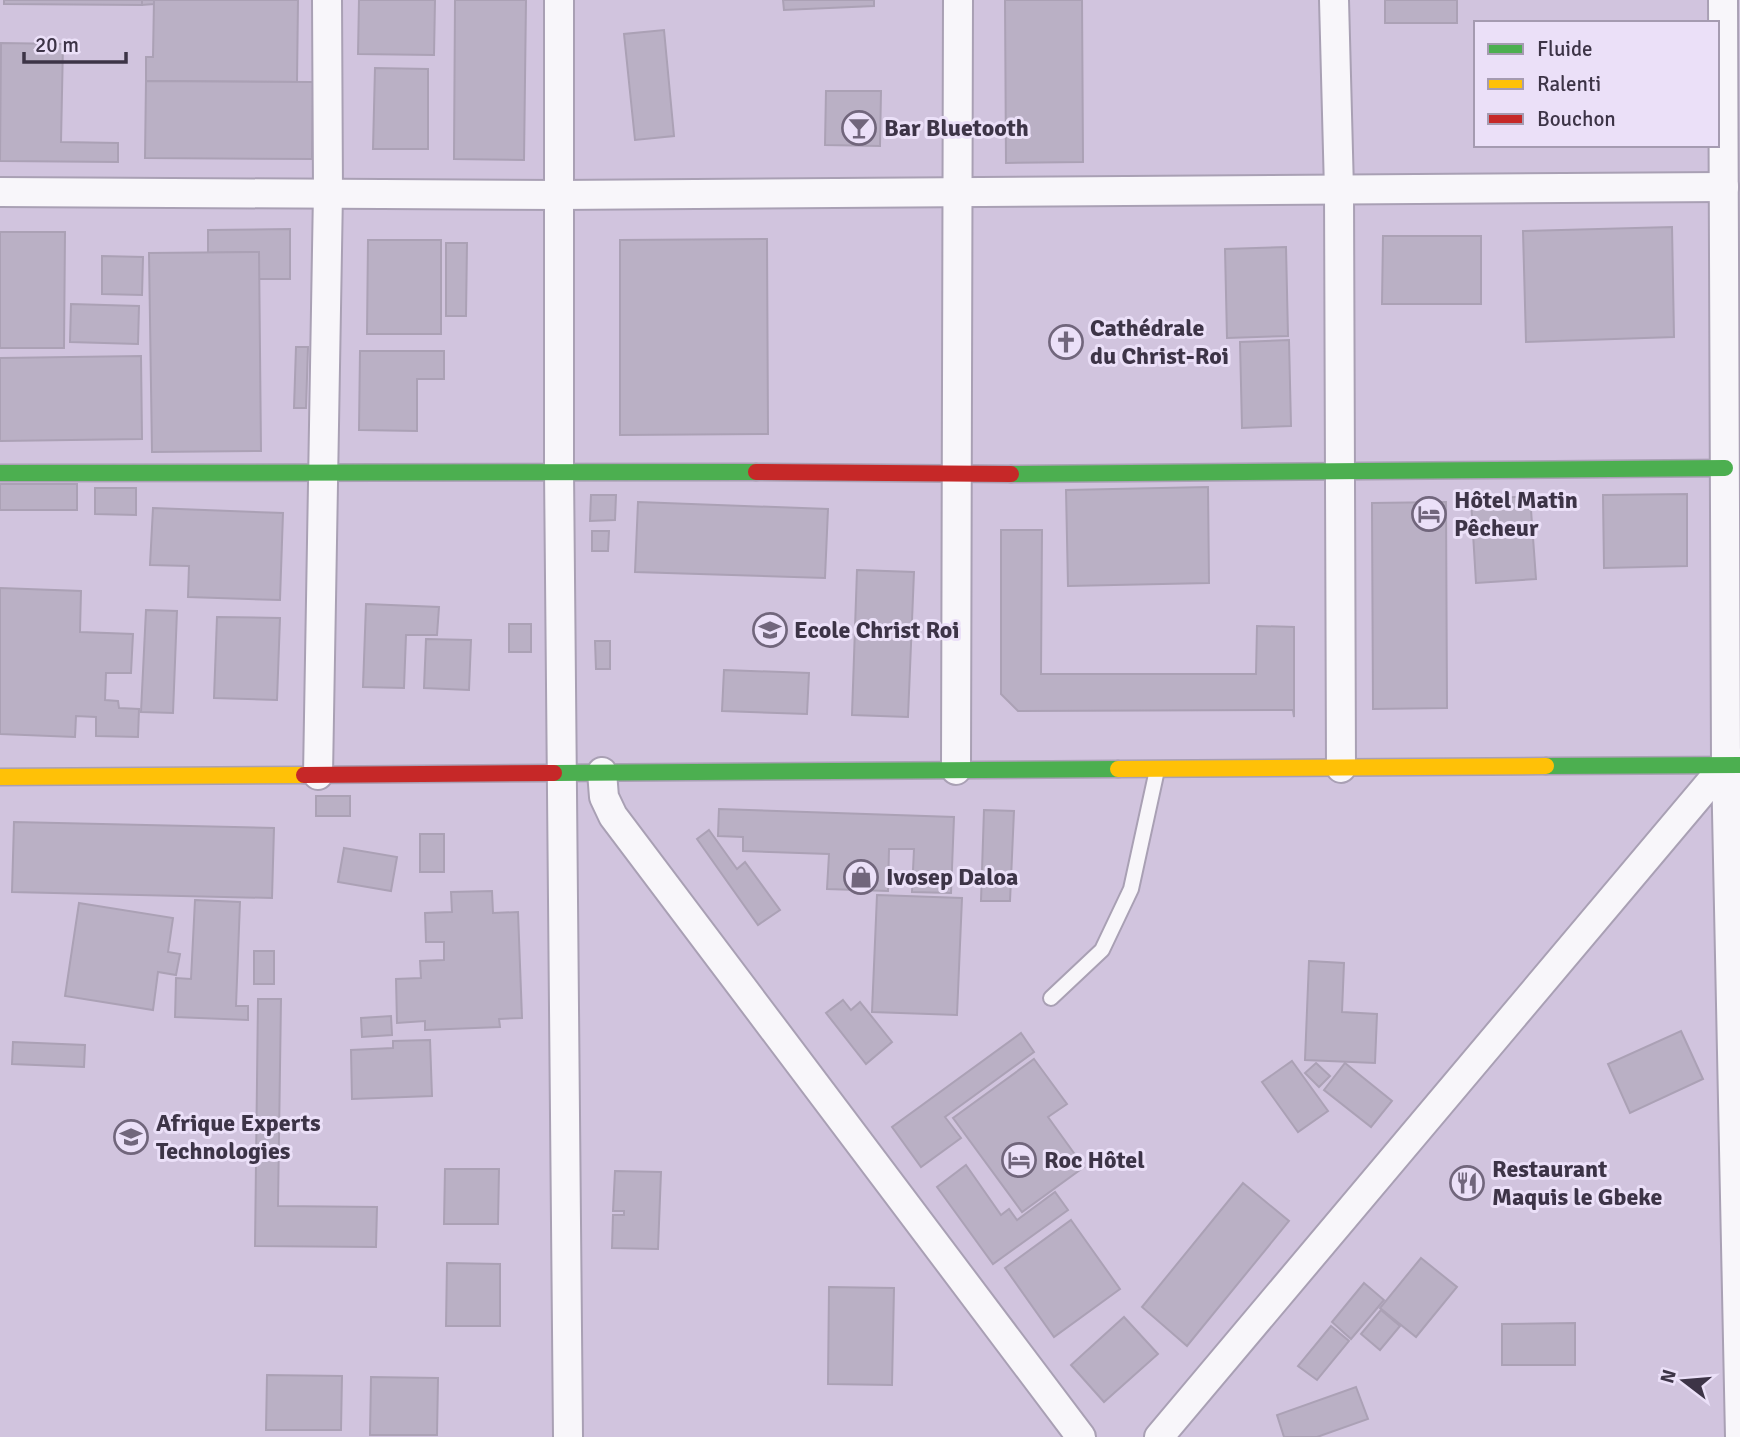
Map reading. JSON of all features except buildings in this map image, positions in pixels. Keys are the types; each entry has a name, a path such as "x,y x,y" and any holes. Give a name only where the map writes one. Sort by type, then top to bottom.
{"street":[{"path":"318,775 328,192 327,0"},
{"path":"559,0 559,470 568,1437"},
{"path":"956,770 958,0"},
{"path":"1334,0 1339,190 1341,768"},
{"path":"1723,0 1725,468 1735,759 1740,1437"},
{"path":"0,192 558,195 1724,187"},
{"path":"0,473 323,469 957,474 1725,468"},
{"path":"0,777 1341,768 1735,759"},
{"path":"1159,1437 1735,759"},
{"path":"602,772 604,797 613,816 1081,1437"}],"lane":[{"path":"1051,998 1102,950 1132,889 1157,769"}],"traffic: fast":[{"path":"1011,474 1725,468"},
{"path":"0,473 756,472"},
{"path":"1546,766 1740,765"},
{"path":"554,773 1118,769"}],"traffic: slow":[{"path":"1118,769 1546,766"},
{"path":"0,777 304,775"}],"traffic: jam":[{"path":"756,472 1011,474"},
{"path":"304,775 554,773"}],"place":[{"name":"Bar Bluetooth","path":"859,128"},
{"name":"Cathédrale du Christ-Roi","path":"1066,342"},
{"name":"Hôtel Matin Pêcheur","path":"1429,514"},
{"name":"Ecole Christ Roi","path":"770,630"},
{"name":"Ivosep Daloa","path":"861,877"},
{"name":"Afrique Experts Technologies","path":"131,1137"},
{"name":"Roc Hôtel","path":"1019,1160"},
{"name":"Restaurant Maquis le Gbeke","path":"1467,1183"}]}
